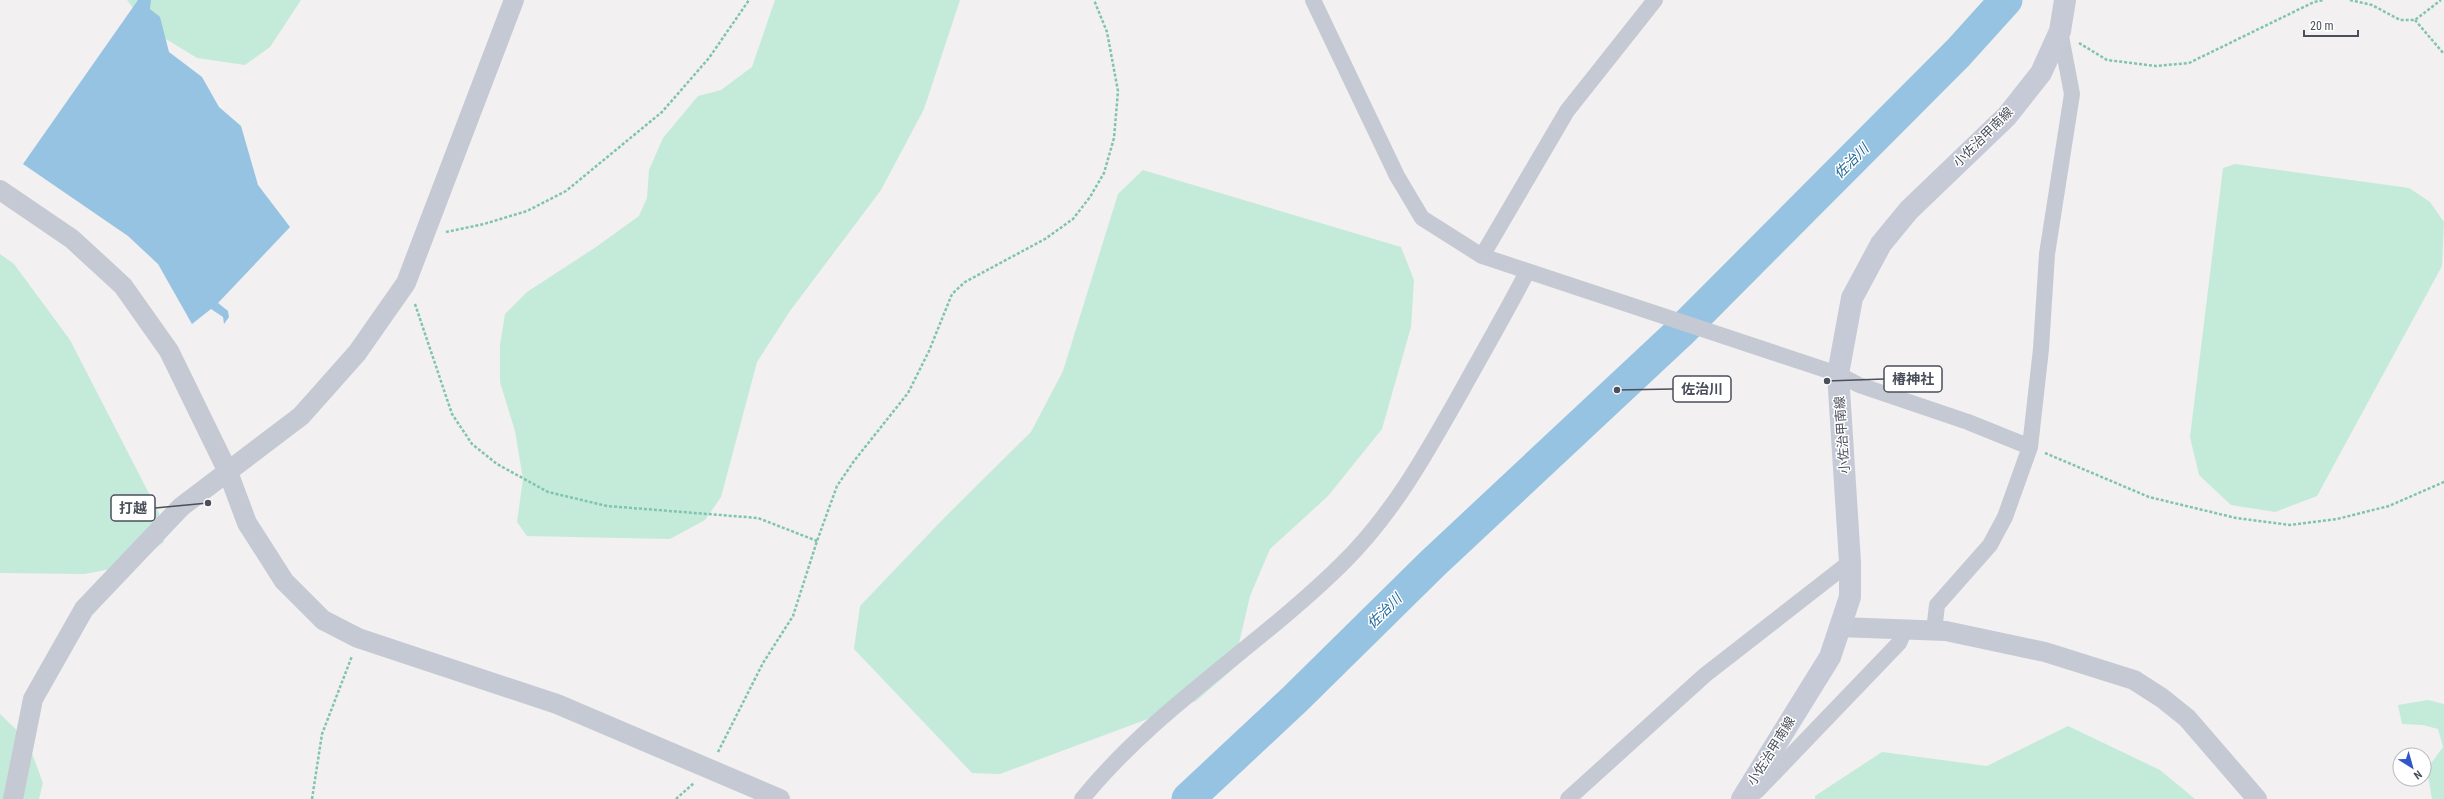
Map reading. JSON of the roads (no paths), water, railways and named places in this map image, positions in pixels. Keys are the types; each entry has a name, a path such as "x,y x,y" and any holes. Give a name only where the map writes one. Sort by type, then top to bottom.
{"main road":[{"name":"小佐治甲南線","path":"1745,793 1830,657 1850,598 1850,562 1838,374 1852,298 1881,244 1909,210 2007,116 2041,73 2060,31 2065,0"}],"street":[{"path":"13,799 33,699 84,609 181,507 300,416 357,353 406,283 514,0"},
{"path":"1313,0 1397,176 1422,218 1482,256 1700,330 1838,374 1859,385 1968,422 2030,446"},
{"path":"1482,256 1567,111 1655,0"},
{"path":"1934,631 1937,605 1990,545 2005,518 2030,446 2041,349 2047,254 2072,94 2060,31"},
{"path":"0,190 72,239 123,286 169,351 228,472 247,523 284,581 323,620 358,638 557,704 780,799"},
{"path":"1082,799 1148,730 1288,613 1342,564 1374,529 1407,484 1527,272"},
{"path":"1568,799 1705,675 1850,562"},
{"path":"1840,627 1934,631 1980,638 2045,652 2134,680 2162,698 2187,718 2257,799"},
{"path":"1745,793 1757,791 1899,643 1905,630"}],"water":[{"path":"138,0 151,0 150,9 160,17 169,52 202,77 219,107 241,126 258,185 290,227 218,303 228,311 229,317 224,324 223,317 211,309 192,324 158,264 128,236 23,164"}],"waterway":[{"name":"佐治川","path":"1188,799 1295,699 1432,564 1679,333 1958,53 2006,0"}],"place":[{"name":"椿神社","path":"1827,381"},
{"name":"佐治川","path":"1617,390"},
{"name":"打越","path":"208,503"}]}
